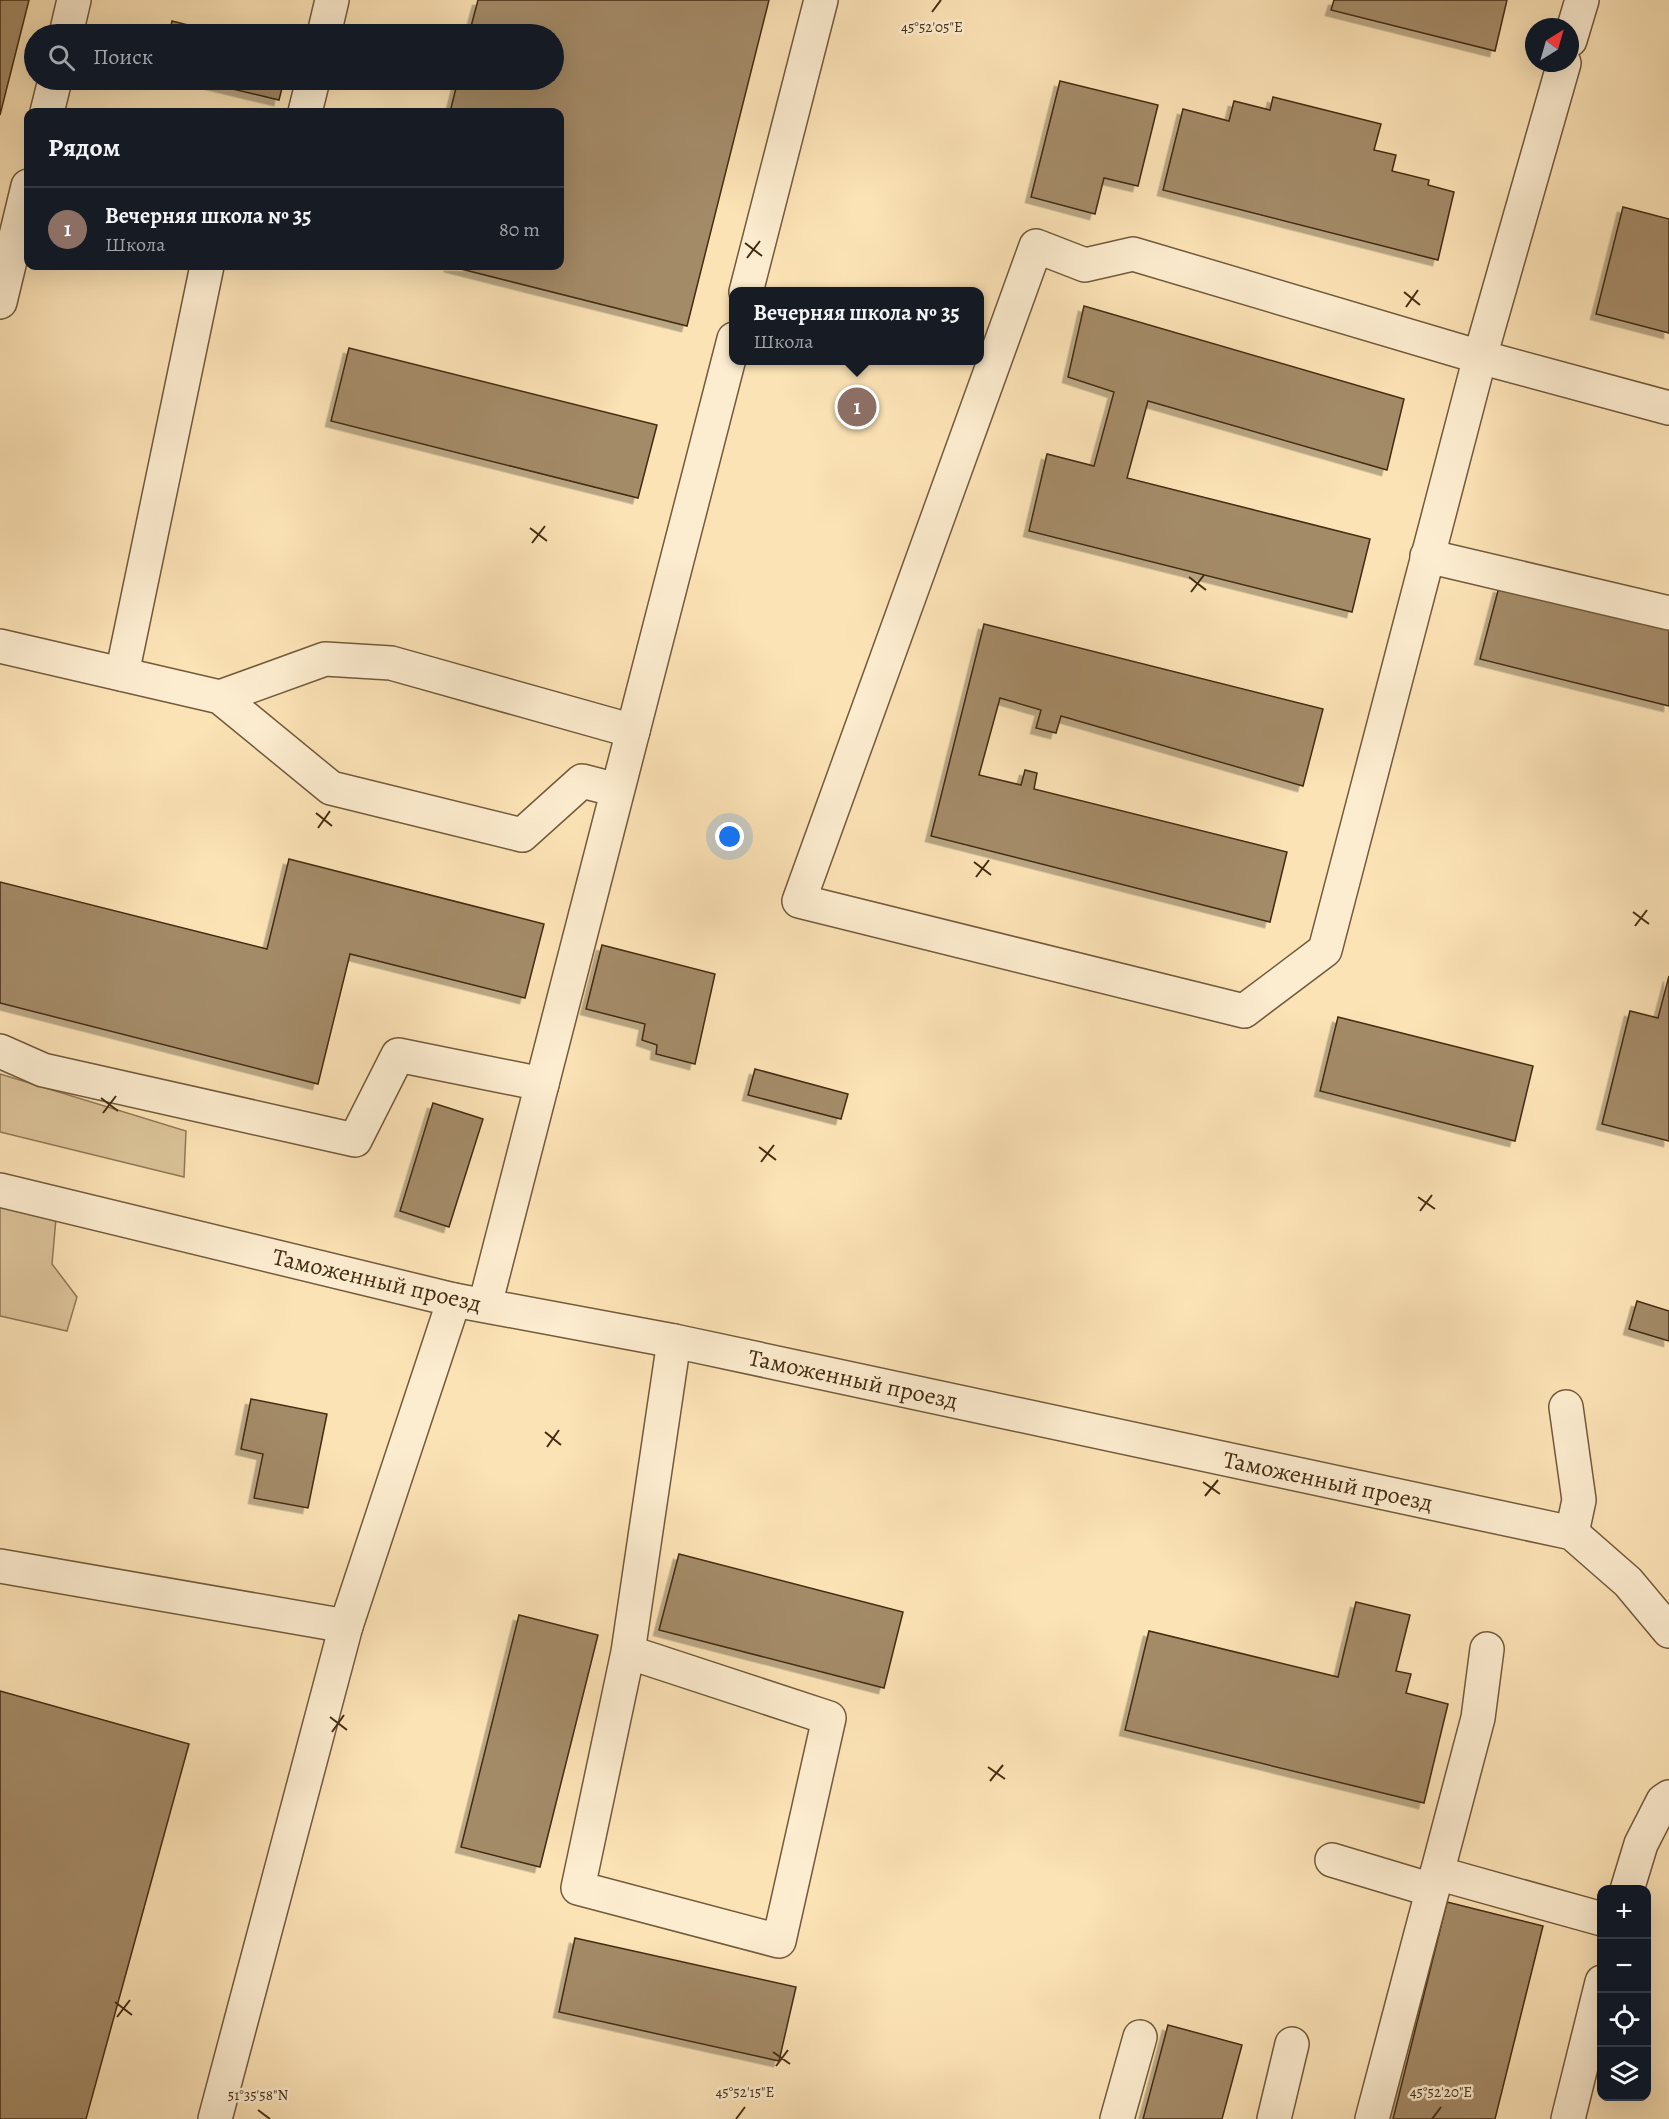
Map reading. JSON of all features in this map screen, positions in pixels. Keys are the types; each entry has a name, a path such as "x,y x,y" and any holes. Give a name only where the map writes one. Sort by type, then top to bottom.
{"street":[{"path":"68,24 74,0"},
{"path":"326,24 332,0"},
{"path":"747,287 821,0"},
{"path":"1577,18 1582,0"},
{"path":"1561,72 1480,357 1325,950 1245,1011 799,901 1036,246 1084,265 1133,254 1480,357 1669,408"},
{"path":"47,108 52,90"},
{"path":"306,108 310,90"},
{"path":"0,302 24,203"},
{"path":"122,674 206,270"},
{"path":"215,2119 346,1626 470,1302 542,1084 729,358"},
{"path":"1427,556 1669,613"},
{"path":"0,646 220,698 331,788 522,834 582,781 617,790"},
{"path":"220,698 325,659 391,663 633,731"},
{"path":"0,1051 43,1070 355,1140 398,1054 542,1084"},
{"name":"Таможенный проезд","path":"0,1190 470,1302 674,1341 1572,1533 1628,1582 1669,1631"},
{"path":"628,1652 829,1718 778,1941 578,1888 628,1652 674,1341"},
{"path":"1566,1407 1579,1500 1572,1533"},
{"path":"0,1566 346,1626"},
{"path":"1372,2119 1478,1718 1487,1649"},
{"path":"1629,1885 1641,1844 1663,1801 1669,1797"},
{"path":"1332,1860 1597,1918"},
{"path":"1568,2119 1599,1993"},
{"path":"1117,2119 1140,2037"},
{"path":"1274,2119 1292,2044"}],"shaded area":[{"path":"0,1074 186,1131 184,1177 0,1132"},
{"path":"0,1204 56,1218 52,1264 77,1297 67,1331 0,1316"}],"building":[{"path":"0,0 29,0 0,115"},
{"path":"478,0 769,0 687,326 465,270 564,270 564,108 451,108 456,90 564,90 564,24 472,24"},
{"path":"1334,0 1507,0 1495,51 1331,10"},
{"path":"1060,81 1158,105 1138,186 1104,178 1095,214 1031,197"},
{"path":"237,90 282,90 279,100"},
{"path":"1273,97 1381,124 1374,150 1396,155 1392,171 1429,180 1428,185 1454,192 1438,260 1163,190 1183,109 1229,121 1234,101 1270,110"},
{"path":"1623,207 1669,219 1669,333 1596,314"},
{"path":"1084,306 1404,399 1387,470 1148,401 1127,478 1370,539 1352,612 1029,531 1047,454 1094,466 1114,392 1068,377"},
{"path":"349,348 657,425 638,498 331,421"},
{"path":"1499,587 1669,629 1669,706 1480,659"},
{"path":"984,624 1323,709 1303,786 1061,716 1056,733 1036,728 1041,710 1000,698 979,775 1021,785 1025,770 1037,773 1034,789 1287,852 1270,922 931,836"},
{"path":"289,859 544,924 525,998 350,954 318,1084 0,1003 0,882 267,949"},
{"path":"602,945 715,974 695,1064 656,1054 657,1045 642,1040 645,1024 586,1009"},
{"path":"1669,976 1669,1141 1602,1124 1630,1011 1658,1018"},
{"path":"1338,1017 1533,1066 1515,1141 1320,1091"},
{"path":"755,1069 848,1094 841,1119 748,1095"},
{"path":"433,1103 483,1119 449,1227 400,1211"},
{"path":"1637,1301 1669,1311 1669,1341 1629,1329"},
{"path":"251,1399 327,1414 308,1508 254,1498 263,1454 241,1449"},
{"path":"679,1554 903,1612 884,1688 659,1630"},
{"path":"1356,1602 1410,1615 1396,1671 1411,1674 1406,1693 1448,1704 1424,1803 1125,1730 1149,1631 1338,1677"},
{"path":"519,1615 598,1635 540,1867 461,1847"},
{"path":"0,1691 189,1744 86,2119 0,2119"},
{"path":"1447,1902 1543,1926 1495,2119 1393,2119"},
{"path":"575,1938 796,1987 779,2061 559,2012"},
{"path":"1168,2025 1242,2045 1222,2119 1143,2119"}],"place":[{"name":"Вечерняя школа № 35","path":"857,407"}]}
